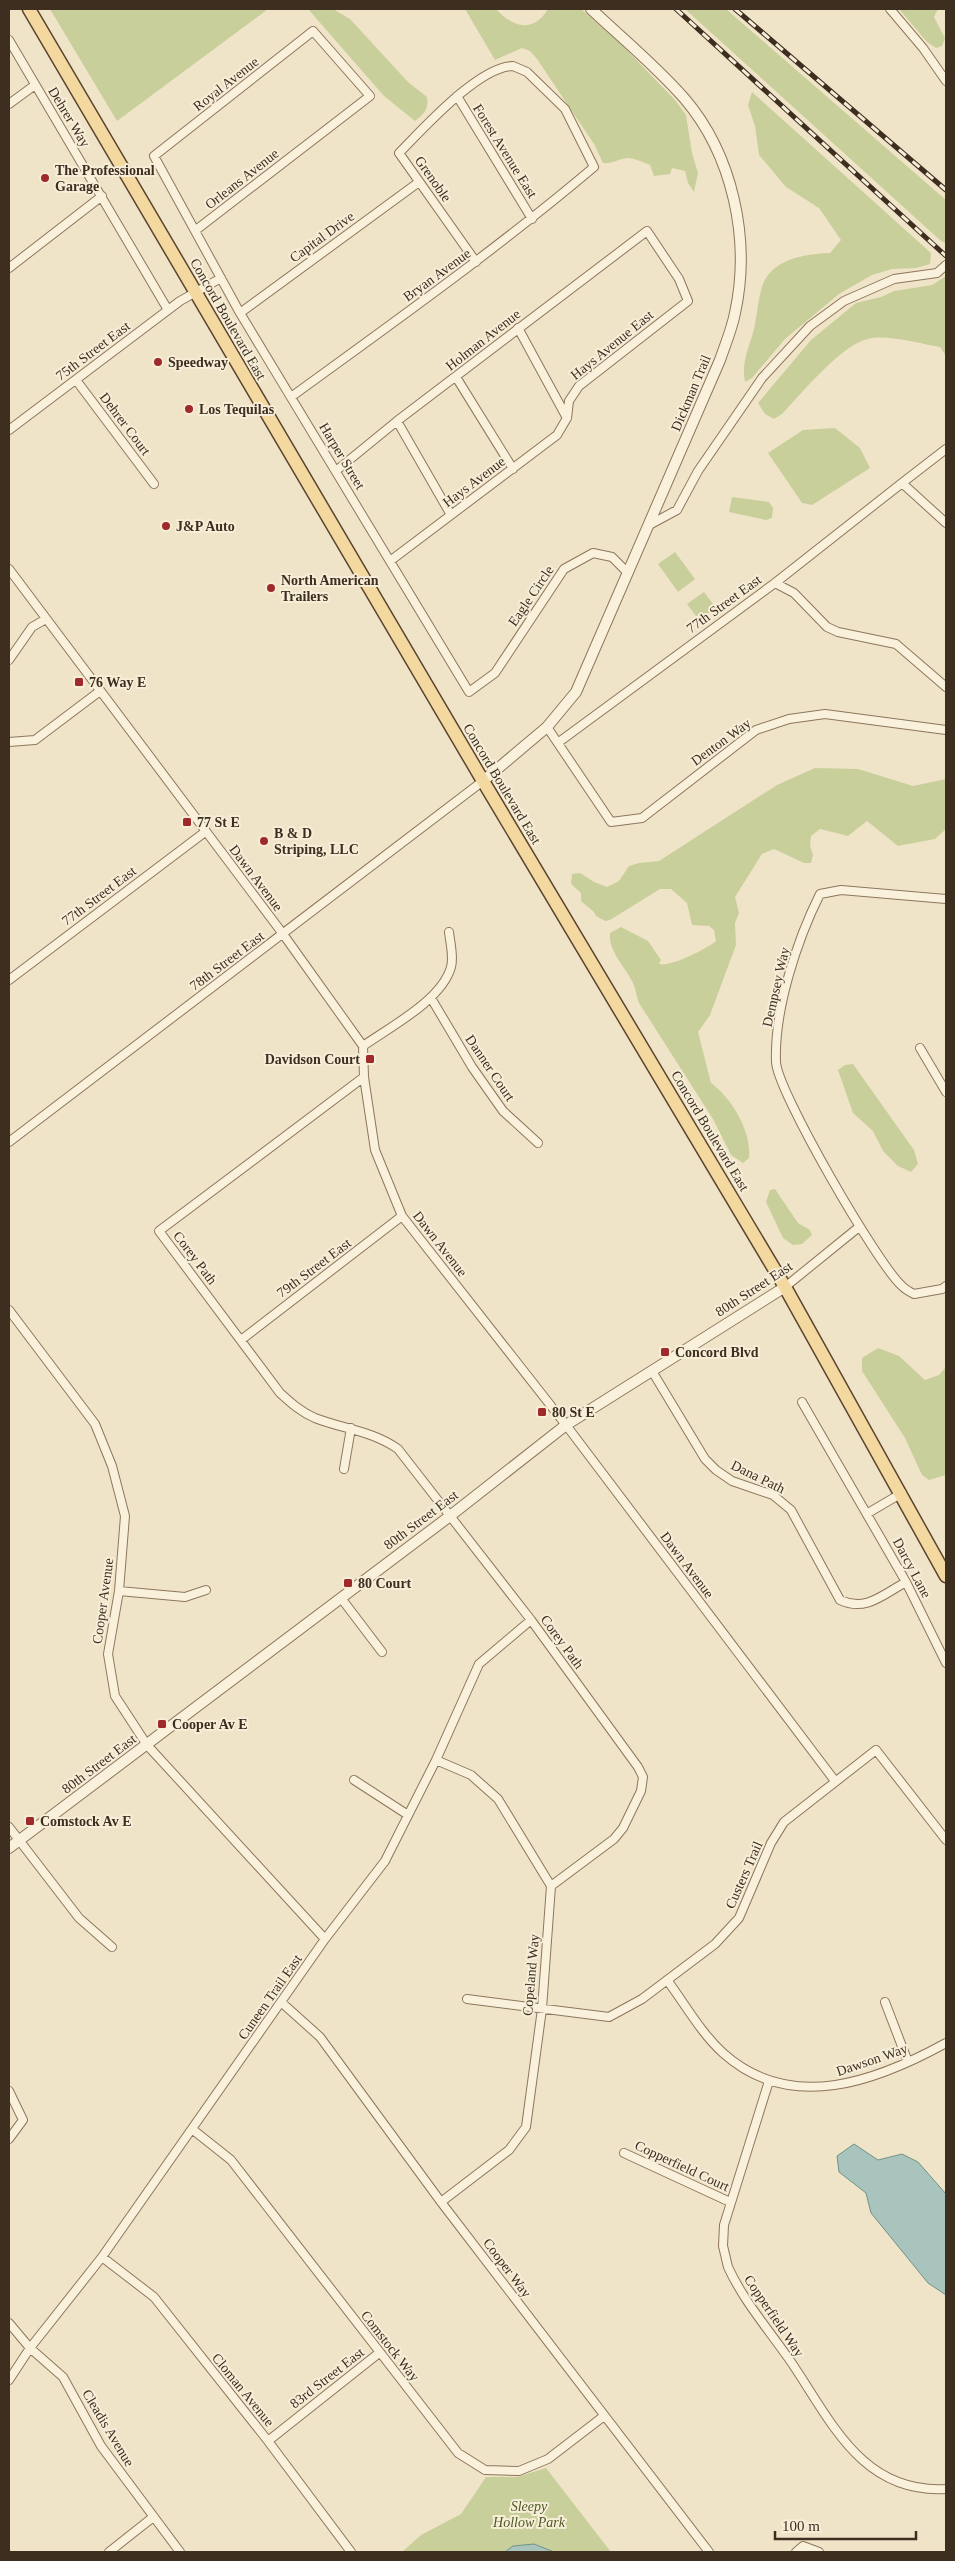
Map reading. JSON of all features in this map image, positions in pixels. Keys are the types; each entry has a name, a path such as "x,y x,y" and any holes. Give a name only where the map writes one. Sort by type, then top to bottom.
{"main road":[{"name":"Concord Boulevard East","path":"29,9 194,293 483,781 786,1287 902,1493 946,1576"}],"street":[{"name":"Dickman Trail","path":"483,781 547,727 576,692 651,524 720,360 735,314 739,284 739,229 732,192 725,169 714,145 697,116 670,84 591,9"},
{"path":"890,9 923,48 946,81"},
{"name":"Royal Avenue","path":"154,156 313,31 370,96"},
{"name":"Dehrer Way","path":"9,40 168,310"},
{"name":"Bryan Avenue","path":"291,398 476,262 532,219 594,167 566,109 528,72 513,66 499,69 457,96"},
{"path":"9,104 35,85"},
{"name":"Orleans Avenue","path":"154,156 196,230 370,96"},
{"name":"Grenoble","path":"457,96 399,153 476,262"},
{"name":"Forest Avenue East","path":"457,96 532,219"},
{"name":"Capital Drive","path":"240,313 419,182"},
{"path":"9,268 102,196"},
{"name":"Harper Street","path":"196,230 240,313 469,692"},
{"name":"Holman Avenue","path":"336,470 518,328 647,231 679,280 688,301"},
{"path":"651,524 678,510 698,471 762,378 810,326 844,300 894,279 937,273 946,265"},
{"name":"75th Street East","path":"9,430 168,310 221,278"},
{"name":"Hays Avenue East","path":"567,418 568,401 579,386 688,301"},
{"path":"518,328 567,418"},
{"path":"456,377 513,469"},
{"name":"Dehrer Court","path":"76,380 154,484"},
{"name":"Hays Avenue","path":"390,561 557,434 567,418"},
{"path":"397,421 451,515"},
{"name":"77th Street East","path":"559,742 775,583 946,449"},
{"path":"902,483 946,523"},
{"name":"Eagle Circle","path":"469,692 495,673 564,569 593,553 612,556 628,573"},
{"name":"Dawn Avenue","path":"9,569 283,934 363,1046 364,1076 374,1150 402,1216 566,1425 835,1781"},
{"path":"775,583 794,593 827,627 838,632 896,644 946,687"},
{"path":"9,660 32,628 46,619"},
{"path":"9,742 35,740 100,691"},
{"name":"Denton Way","path":"559,742 611,822 642,818 756,730 789,719 825,714 946,730"},
{"path":"547,727 559,742"},
{"name":"78th Street East","path":"9,1142 483,781"},
{"name":"77th Street East","path":"9,980 205,832"},
{"name":"Dempsey Way","path":"859,1227 789,1102 776,1064 778,1025 802,931 820,894 841,890 946,898"},
{"path":"363,1046 431,998 445,982 452,965 449,932"},
{"name":"Danner Court","path":"431,998 472,1067 498,1103 538,1143"},
{"path":"920,1048 946,1092"},
{"name":"Corey Path","path":"364,1076 159,1231 280,1392 297,1408 314,1418 383,1438 398,1449 531,1620 638,1767 642,1777 641,1792 623,1828 614,1839 552,1886"},
{"name":"79th Street East","path":"241,1340 402,1216"},
{"path":"859,1227 901,1286 914,1294 942,1289 946,1286"},
{"name":"80th Street East","path":"9,1848 450,1516 566,1425 786,1287 859,1227"},
{"name":"Cooper Avenue","path":"9,1310 94,1424 112,1466 125,1516 119,1591 108,1654 115,1696 147,1745 325,1939"},
{"name":"Dana Path","path":"652,1371 705,1459 716,1470 732,1481 773,1495 791,1510 840,1600 862,1606 906,1582"},
{"name":"Darcy Lane","path":"802,1402 868,1513 906,1582 946,1663"},
{"path":"344,1469 351,1428"},
{"path":"868,1513 902,1493"},
{"path":"119,1591 185,1597 206,1590"},
{"path":"341,1598 382,1652"},
{"name":"Cuneen Trail East","path":"9,2380 30,2348 102,2257 325,1939 385,1860 436,1760 479,1664 531,1620"},
{"name":"Custers Trail","path":"467,1999 609,2016 642,1999 715,1944 739,1918 771,1843 784,1822 876,1750 946,1840"},
{"path":"436,1760 471,1775 498,1799 552,1886"},
{"path":"354,1780 408,1815"},
{"path":"9,1827 79,1918 112,1947"},
{"name":"Copeland Way","path":"441,2202 509,2150 526,2127 542,2009 552,1886"},
{"name":"Dawson Way","path":"667,1980 723,2053 748,2071 769,2081 815,2087 837,2086 878,2074 908,2062 946,2043"},
{"name":"Cooper Way","path":"282,2002 320,2037 441,2202 709,2552"},
{"path":"885,2002 908,2062"},
{"name":"Copperfield Way","path":"769,2081 730,2202 722,2235 728,2267 828,2422 856,2455 882,2474 912,2486 946,2489"},
{"path":"9,2091 24,2120 9,2139"},
{"name":"Comstock Way","path":"192,2129 231,2160 379,2354 458,2453 485,2470 519,2471 548,2459 604,2416"},
{"name":"Copperfield Court","path":"624,2153 730,2202"},
{"name":"Cloman Avenue","path":"102,2257 154,2297 268,2441 352,2552"},
{"name":"Cleadis Avenue","path":"9,2322 30,2348 63,2377 101,2446 152,2518 180,2552"},
{"name":"83rd Street East","path":"268,2441 379,2354"},
{"path":"109,2552 152,2518"},
{"path":"796,2552 803,2546 819,2552"}],"green space":[{"path":"50,9 268,9 117,121"},
{"path":"308,9 333,9 350,19 408,82 427,97 427,105 423,113 415,121 384,96"},
{"path":"465,9 496,9 516,24 529,25 542,17 548,9 581,9 620,43 675,100 686,115 692,153 698,173 694,192 688,183 685,171 672,168 670,174 654,176 650,165 638,160 627,158 603,163 594,144 530,51 522,48 495,60"},
{"path":"685,9 726,9 946,200 946,243 941,241"},
{"path":"899,9 938,9 934,17 945,38 942,46 936,48 927,42"},
{"path":"752,92 931,253 930,264 916,268 892,269 872,275 839,294 785,339 752,378 745,382 745,361 754,329 762,287 766,278 781,264 790,260 830,253 841,240 819,208 786,187 759,155 755,126 748,105"},
{"path":"946,276 946,356 940,347 894,339 868,339 857,343 834,360 782,414 774,419 765,414 758,403 811,340 856,303 881,297 894,291 932,285"},
{"path":"835,428 860,448 870,468 812,505 802,503 768,453 803,430"},
{"path":"732,497 769,502 773,508 772,518 766,520 729,512"},
{"path":"675,552 695,579 678,592 658,564"},
{"path":"704,592 716,608 699,620 687,604"},
{"path":"815,768 858,769 913,786 946,779 946,829 935,839 898,846 867,821 848,836 820,829 811,836 810,846 813,855 811,863 804,863 774,849 762,854 735,897 739,913 735,923 736,945 710,1015 698,1032 711,1083 733,1106 744,1127 749,1148 749,1158 743,1163 731,1155 713,1119 639,1003 633,983 615,953 610,940 610,933 621,927 648,941 661,960 659,964 664,964 688,957 716,941 714,930 709,926 692,925 687,903 671,889 660,889 610,920 605,921 596,916 581,901 581,893 571,884 572,874 580,873 594,882 607,887 619,881 629,866 659,861 777,785"},
{"path":"853,1064 914,1150 918,1164 911,1172 898,1166 883,1151 873,1131 853,1113 838,1070 845,1065"},
{"path":"775,1189 798,1223 810,1230 812,1235 802,1244 793,1245 783,1238 766,1202 770,1190"},
{"path":"878,1348 899,1356 925,1380 939,1375 946,1367 946,1475 929,1480 922,1475 905,1438 862,1371 862,1358"},
{"name":"Sleepy Hollow Park","path":"546,2468 611,2552 402,2552 421,2535 461,2514 486,2477 517,2477"}],"water":[{"path":"854,2144 878,2160 902,2154 918,2162 946,2194 946,2295 928,2283 871,2213 866,2193 839,2172 837,2156"},
{"path":"534,2544 554,2552 505,2552 513,2546"}],"railway":[{"path":"676,9 946,256"},
{"path":"735,9 946,190"}],"place":[{"name":"The Professional Garage","path":"45,178"},
{"name":"Speedway","path":"158,362"},
{"name":"Los Tequilas","path":"189,409"},
{"name":"J&P Auto","path":"166,526"},
{"name":"North American Trailers","path":"271,588"},
{"name":"76 Way E","path":"79,682"},
{"name":"77 St E","path":"187,822"},
{"name":"B & D Striping, LLC","path":"264,841"},
{"name":"Davidson Court","path":"370,1059"},
{"name":"Concord Blvd","path":"665,1352"},
{"name":"80 St E","path":"542,1412"},
{"name":"80 Court","path":"348,1583"},
{"name":"Cooper Av E","path":"162,1724"},
{"name":"Comstock Av E","path":"30,1821"}]}
